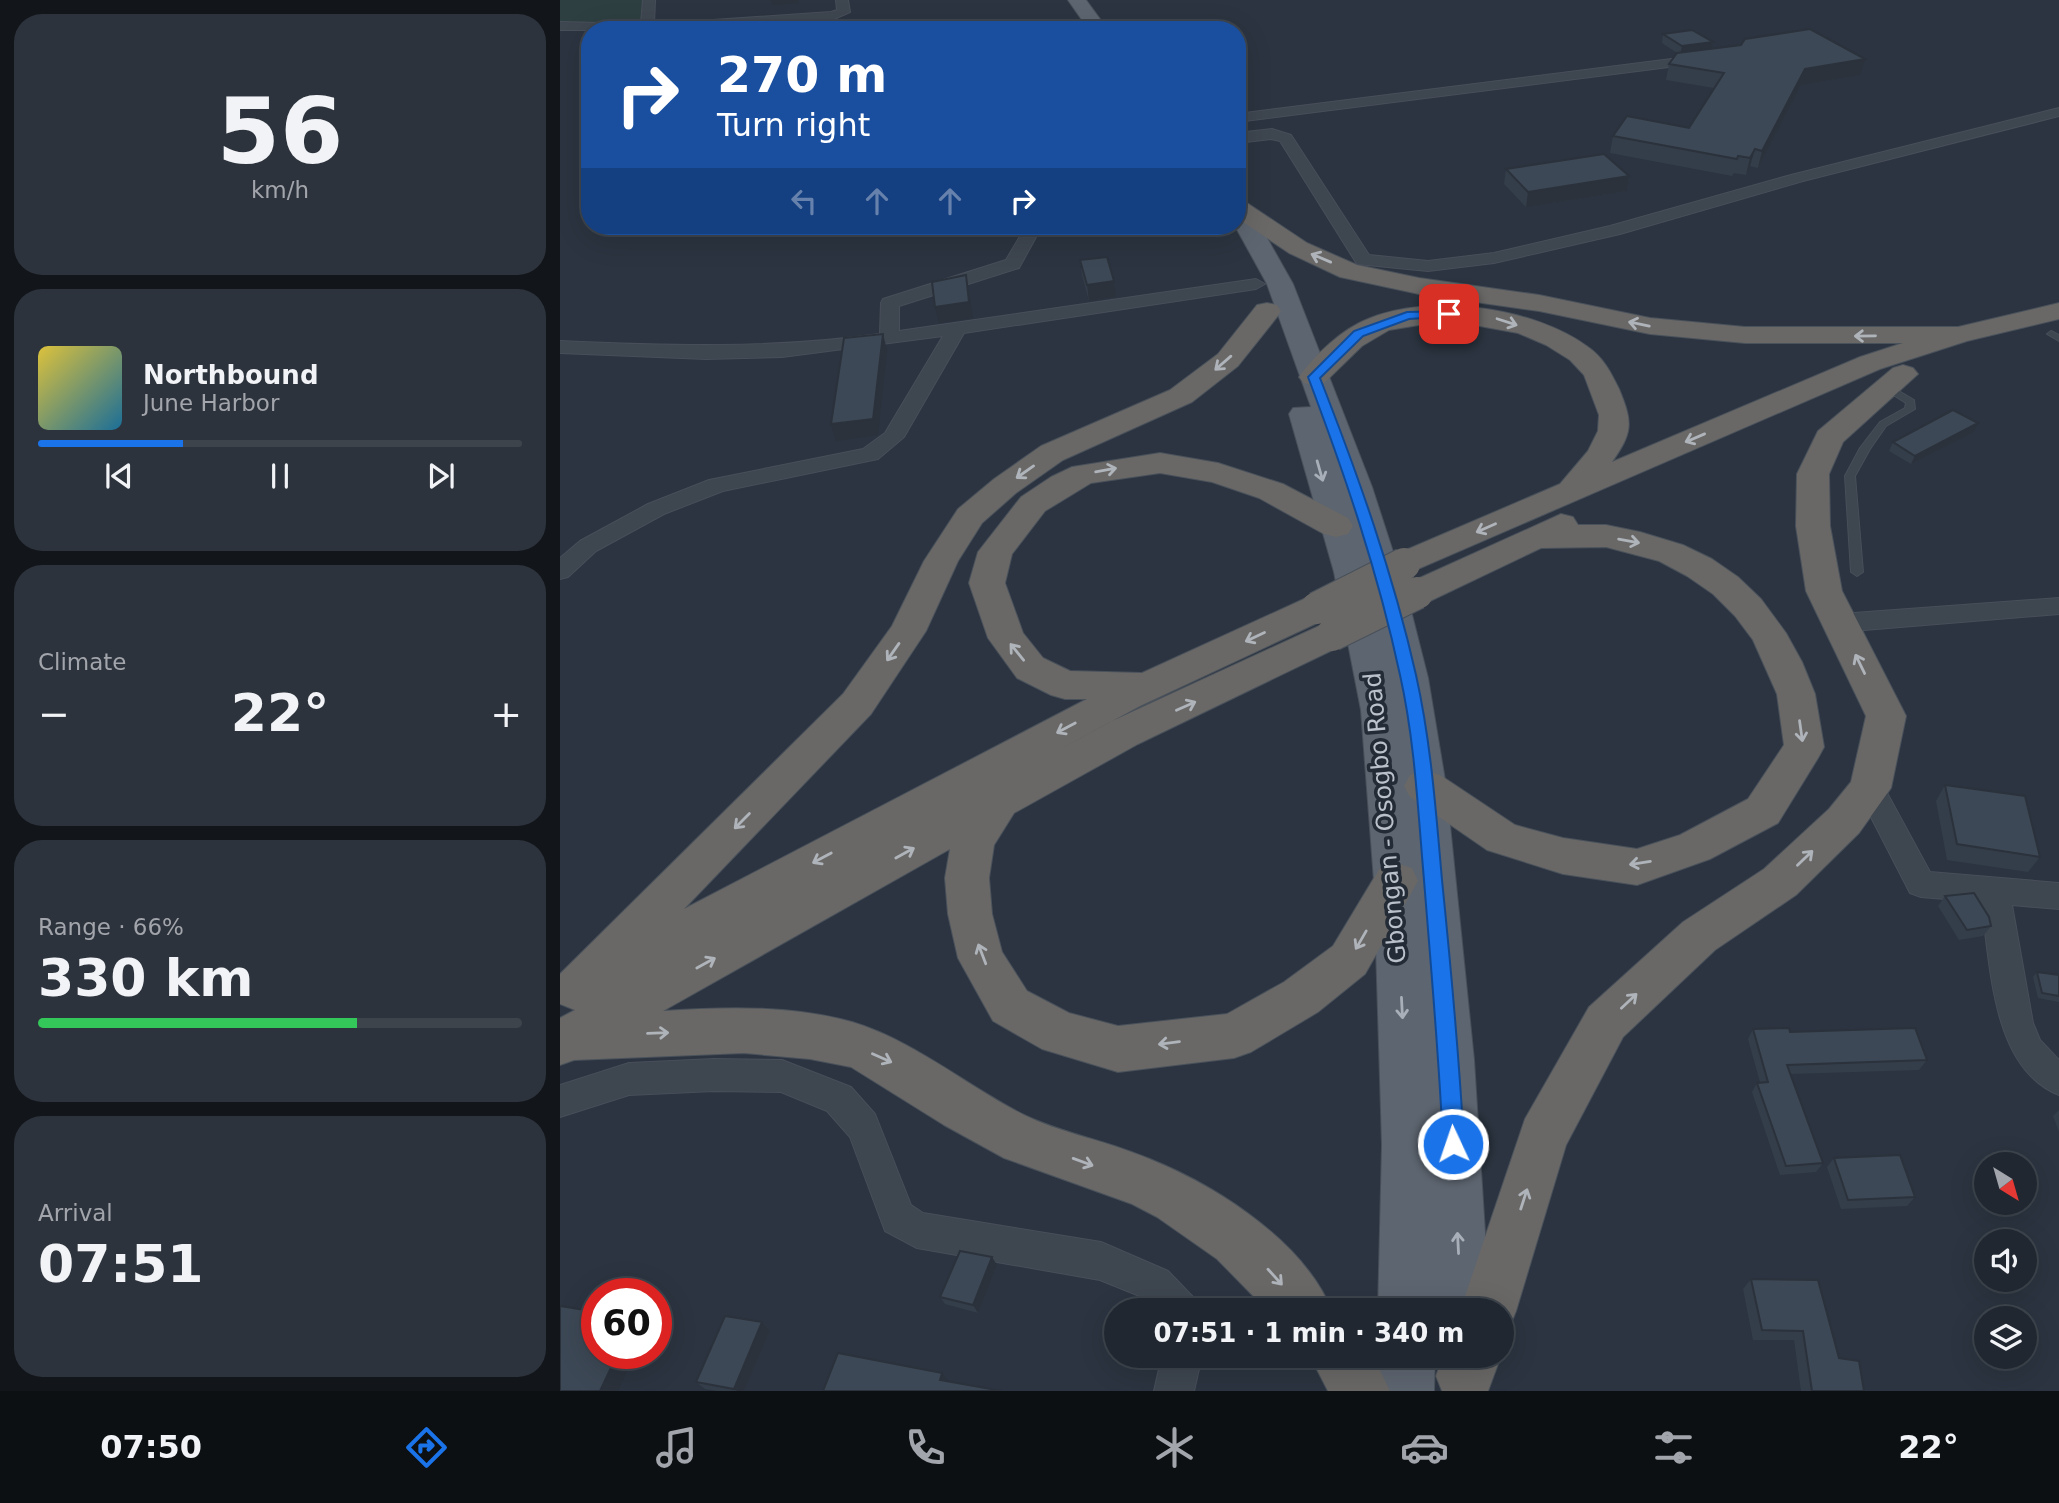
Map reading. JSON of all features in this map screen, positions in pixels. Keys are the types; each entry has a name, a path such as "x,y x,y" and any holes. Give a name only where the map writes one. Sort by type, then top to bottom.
{"highway":[{"path":"1246,220 1349,271 1419,286 1539,303 1650,326 1731,334 1825,337 1958,335 2057,329"},
{"path":"565,1017 857,704 908,631 941,561 970,516 1005,486 1052,453 1181,396 1228,360 1262,297"},
{"path":"1314,377 1359,334 1407,316 1488,316 1567,345 1596,371 1615,421 1611,437 1599,456 1570,492"},
{"path":"1410,579 1536,537 1842,392 1895,380 2057,329"},
{"path":"565,1017 999,802 1324,622 1410,579 1570,492 1836,376 1958,335"},
{"path":"1492,1298 1543,1137 1606,1022 1699,936 1780,881 1844,821 1870,788 1886,716 1824,591 1813,526 1813,474 1829,438 1895,380"},
{"path":"1148,686 1065,685 1030,668 1006,638 987,583 995,552 1033,504 1062,484 1083,474 1160,463 1218,473 1271,491 1336,526"},
{"path":"1425,786 1502,838 1563,856 1637,867 1695,847 1763,811 1804,747 1796,695 1770,634 1730,586 1686,559 1642,543 1604,536 1536,537"},
{"path":"565,1017 1148,686 1324,622"},
{"path":"999,802 973,842 967,878 970,914 981,958 1010,1006 1059,1033 1118,1049 1234,1036 1301,997 1349,960 1396,881"},
{"path":"565,1017 714,1031 787,1032 847,1043 894,1063 935,1092 1008,1134 1154,1187 1213,1220 1266,1267 1293,1298"},
{"path":"1347,1368 1361,1391"}],"main road":[{"path":"1060,0 1075,21"},
{"path":"1077,0 1092,21"},
{"name":"Gbongan - Osogbo Road","path":"1246,233 1280,284 1356,486 1389,595 1409,678 1425,786 1449,1060 1461,1298"},
{"name":"Gbongan - Osogbo Road","path":"1241,235 1299,398 1360,605 1380,710 1396,881 1408,1145 1406,1298"},
{"path":"1405,1391 1406,1368"}],"street":[{"path":"649,0 649,21"},
{"path":"754,21 832,16 844,12 842,0"},
{"path":"560,26 581,26"},
{"path":"1246,117 1719,57"},
{"path":"1246,137 1272,134 1286,138 1363,260 1428,266 1494,258 1602,233 1797,178 2059,112"},
{"path":"889,339 890,303 1013,264 1029,235"},
{"path":"560,347 782,351 1262,297"},
{"path":"560,570 588,546 656,509 717,485 870,454 893,437 956,330"},
{"path":"1840,623 2059,606"},
{"path":"1870,788 1921,884 2059,895"},
{"path":"1994,890 2017,1023 2028,1050 2045,1070 2059,1079"},
{"path":"560,1101 629,1079 714,1075 782,1076 839,1099 863,1126 898,1218 917,1230 1101,1261 1155,1284 1167,1298"},
{"path":"1174,1391 1179,1368"}],"lane":[{"path":"1857,572 1850,476 1865,448 1883,424 1910,409 1911,401 1895,380"}],"shaded area":[{"path":"560,0 653,0 654,21 581,21 581,26 560,25"}],"building":[{"path":"1810,29 1865,59 1805,69 1762,151 1755,149 1750,158 1738,156 1737,159 1613,136 1627,116 1689,128 1724,73 1669,64 1677,53 1741,45 1745,39"},
{"path":"1692,30 1713,42 1682,46 1663,34"},
{"path":"1604,154 1629,176 1528,192 1506,169"},
{"path":"1107,257 1114,281 1087,285 1080,260"},
{"path":"966,275 969,302 935,307 932,282"},
{"path":"883,334 873,419 831,424 844,338"},
{"path":"1953,410 1978,423 1915,456 1893,442"},
{"path":"1945,785 2025,796 2040,857 1957,844"},
{"path":"1974,893 1989,917 1991,926 1967,930 1945,896"},
{"path":"2037,972 2059,975 2059,996 2042,993"},
{"path":"1789,1028 1790,1032 1915,1028 1927,1060 1787,1065 1823,1163 1786,1166 1757,1083 1768,1082 1753,1029"},
{"path":"1900,1155 1915,1197 1848,1200 1834,1158"},
{"path":"960,1251 992,1257 973,1305 940,1297"},
{"path":"1751,1279 1818,1280 1839,1358 1859,1361 1864,1391 1812,1391 1803,1331 1762,1330"},
{"path":"560,1306 581,1309 581,1369 610,1369 600,1391 560,1391"},
{"path":"725,1316 762,1322 734,1389 696,1382"},
{"path":"838,1353 942,1373 940,1380 1002,1391 823,1391"}],"route":[{"path":"1449,314 1407,316 1382,323 1359,334 1314,377 1356,486 1389,595 1409,678 1425,786 1449,1060 1453,1144"}]}
